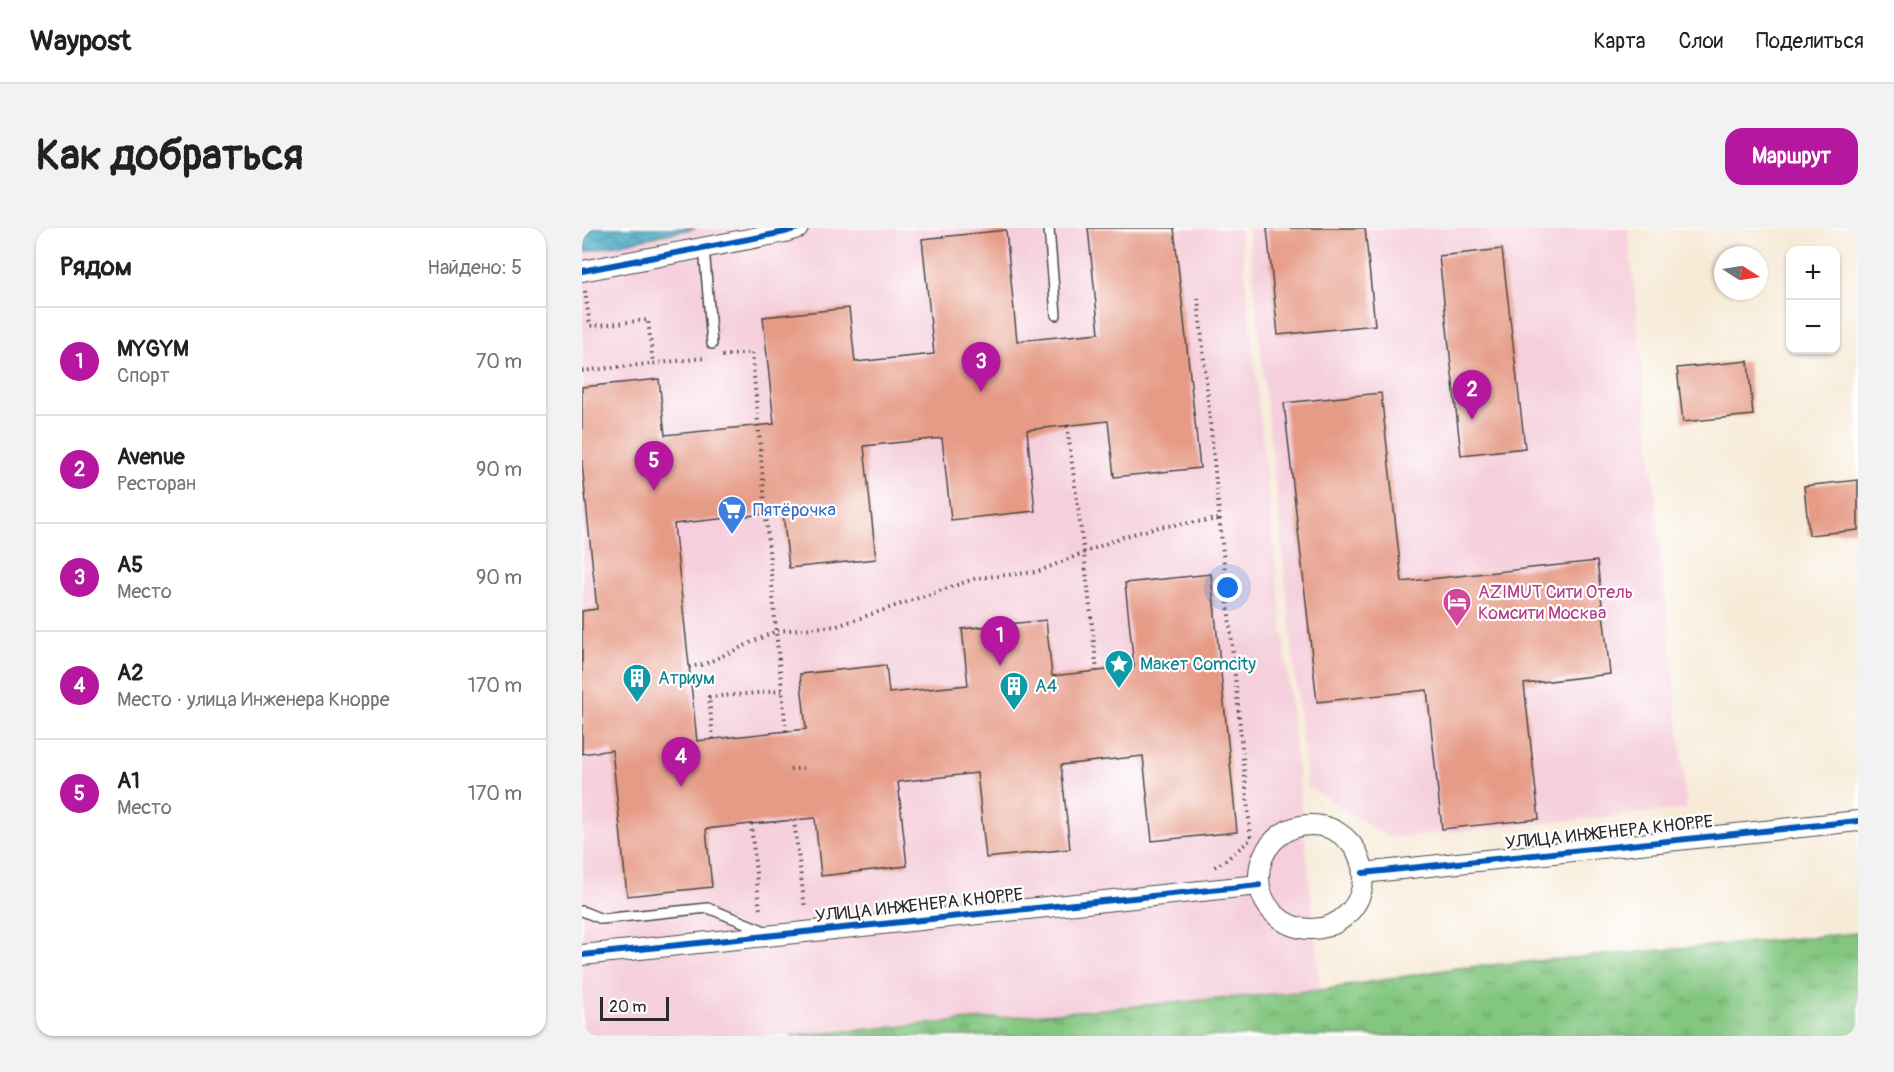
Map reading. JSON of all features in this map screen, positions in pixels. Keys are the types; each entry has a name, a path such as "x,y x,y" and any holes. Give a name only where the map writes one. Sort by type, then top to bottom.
{"street":[{"path":"582,271 798,228"},
{"name":"УЛИЦА ИНЖЕНЕРА КНОРРЕ","path":"1363,873 1858,821"},
{"path":"1312,825 1330,829 1346,838 1357,852 1363,873 1357,901 1347,914 1334,924 1318,929 1302,929 1274,914 1264,900 1259,885 1260,867 1267,850 1279,836 1294,828 1312,825"},
{"name":"УЛИЦА ИНЖЕНЕРА КНОРРЕ","path":"582,955 1259,885"}],"lane":[{"path":"1049,228 1056,315"},
{"path":"704,247 712,344"},
{"path":"582,911 602,919 708,908 774,935"}],"path":[{"path":"582,291 585,290 590,326 648,320 652,363"},
{"path":"1198,298 1251,839 1226,860 1208,871"},
{"path":"719,356 752,353 786,731"},
{"path":"582,371 708,358"},
{"path":"1067,426 1084,553 1096,671"},
{"path":"689,667 705,664 776,632 837,626 977,578 1037,572 1122,537 1159,527 1219,519"},
{"path":"713,739 709,697 782,691"},
{"path":"790,770 803,768"},
{"path":"794,820 805,909"},
{"path":"751,824 760,913"}],"shaded area":[{"path":"582,228 1240,228 1321,990 791,1036 582,1036"},
{"path":"1248,228 1628,228 1687,809 1390,838 1307,786"}],"green space":[{"path":"1858,933 1858,1036 791,1036 1321,990 1457,968"}],"water":[{"path":"582,228 696,228 582,252"}],"building":[{"path":"1088,228 1174,228 1200,468 1114,477 1108,421 1027,430 1035,511 951,520 942,438 864,446 876,559 789,568 783,512 674,524 697,741 806,729 800,674 886,665 889,693 968,685 962,629 1046,620 1052,676 1134,667 1125,583 1211,574 1237,832 1152,841 1143,756 1061,765 1070,849 986,858 977,773 898,782 907,866 821,876 815,818 751,824 706,829 712,887 627,896 612,750 582,754 582,611 597,609 582,464 582,387 659,379 665,435 774,424 763,317 849,308 855,362 934,354 922,239 1006,230 1017,341 1099,333"},
{"path":"1267,228 1365,228 1375,325 1278,335"},
{"path":"1502,249 1525,448 1461,455 1439,256"},
{"path":"1748,361 1753,415 1683,422 1677,368"},
{"name":"AZIMUT Сити Отель Комсити Москва","path":"1381,393 1402,582 1597,561 1610,674 1524,684 1539,819 1442,829 1427,690 1317,702 1284,403"},
{"path":"1858,480 1858,530 1809,535 1804,486"}],"cycle path":[{"path":"582,271 798,228"},
{"path":"1363,873 1858,821"},
{"path":"582,955 1259,885"}],"place":[{"name":"А5","path":"981,392"},
{"name":"Avenue","path":"1472,420"},
{"name":"А1","path":"654,491"},
{"name":"Пятёрочка","path":"732,536"},
{"name":"AZIMUT Сити Отель Комсити Москва","path":"1457,628"},
{"name":"MYGYM","path":"1000,666"},
{"name":"Макет Comcity","path":"1119,690"},
{"name":"Атриум","path":"637,704"},
{"name":"А4","path":"1014,712"},
{"name":"А2","path":"681,787"}]}
